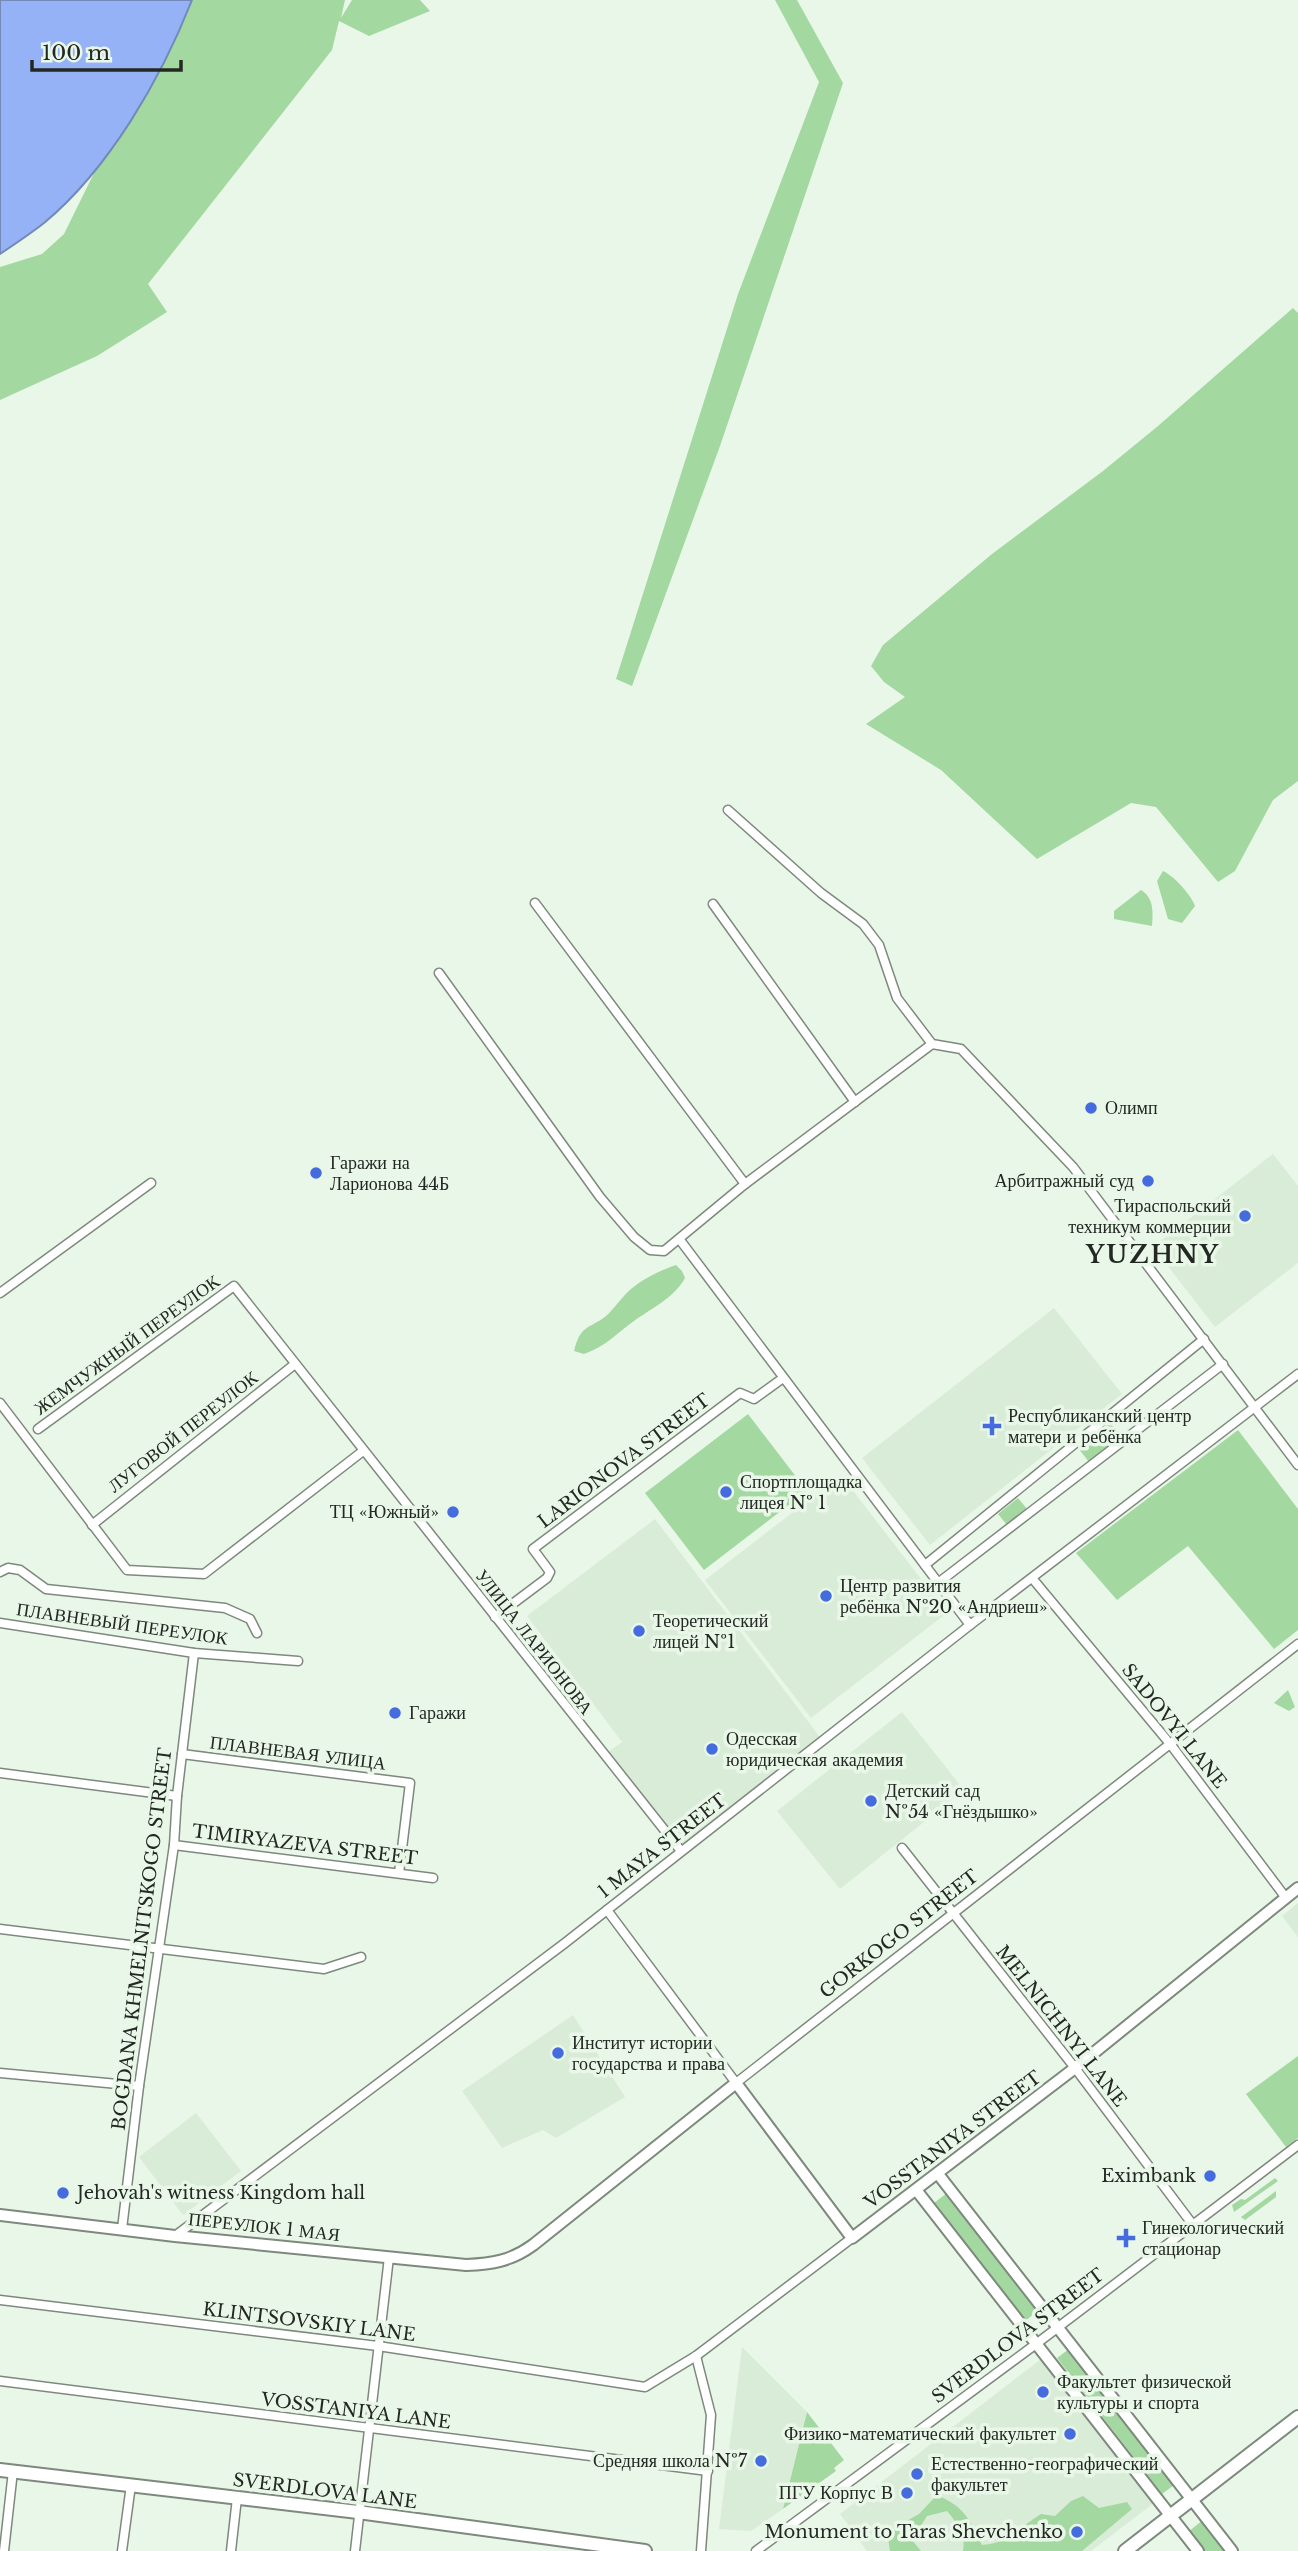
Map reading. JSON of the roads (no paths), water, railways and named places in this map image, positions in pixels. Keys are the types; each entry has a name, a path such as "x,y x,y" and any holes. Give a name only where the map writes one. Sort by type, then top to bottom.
{"main road":[{"path":"1125,2551 1298,2417"},
{"name":"SVERDLOVA LANE","path":"6,2471 358,2512 559,2546 645,2551"}],"street":[{"path":"728,810 821,893 863,925 879,945 897,998 932,1044 961,1049 1073,1167 1298,1465"},
{"path":"535,903 745,1184"},
{"path":"713,904 855,1102"},
{"path":"439,973 600,1198 634,1237 650,1250 664,1251 680,1240 745,1184 932,1044"},
{"path":"0,1293 151,1183"},
{"path":"680,1240 970,1625"},
{"name":"УЛИЦА ЛАРИОНОВА","path":"234,1286 681,1852"},
{"name":"ЖЕМЧУЖНЫЙ ПЕРЕУЛОК","path":"38,1429 234,1286"},
{"path":"925,1564 1204,1339"},
{"name":"ЛУГОВОЙ ПЕРЕУЛОК","path":"92,1525 295,1364"},
{"path":"939,1583 1223,1364"},
{"name":"1 MAYA STREET","path":"175,2236 607,1910 970,1625 1298,1374"},
{"name":"LARIONOVA STREET","path":"495,1617 547,1578 550,1572 548,1567 533,1549 740,1393 754,1399 783,1378"},
{"path":"0,1403 127,1570 204,1574 363,1451"},
{"path":"0,1572 8,1569 20,1570 46,1589 225,1608 250,1619 257,1633"},
{"name":"SADOVYI LANE","path":"1032,1578 1171,1745 1286,1898"},
{"name":"ПЛАВНЕВЫЙ ПЕРЕУЛОК","path":"0,1623 194,1653 298,1661"},
{"name":"GORKOGO STREET","path":"523,2253 1298,1644"},
{"name":"BOGDANA KHMELNITSKOGO STREET","path":"122,2229 139,2086 174,1844 194,1653"},
{"name":"ПЛАВНЕВАЯ УЛИЦА","path":"182,1754 410,1783 399,1873"},
{"path":"0,1773 177,1796"},
{"name":"TIMIRYAZEVA STREET","path":"174,1844 433,1878"},
{"name":"MELNICHNYI LANE","path":"902,1848 1075,2068 1193,2225"},
{"name":"VOSSTANIYA STREET","path":"614,2381 645,2387 696,2356 917,2191 1298,1888"},
{"path":"607,1910 852,2238"},
{"path":"0,1929 324,1969 361,1957"},
{"path":"0,2073 139,2086"},
{"name":"SVERDLOVA STREET","path":"756,2551 1036,2344 1298,2145"},
{"path":"938,2174 1232,2551"},
{"path":"917,2191 1198,2551"},
{"name":"ПЕРЕУЛОК 1 МАЯ","path":"0,2215 175,2236 466,2265 506,2261 523,2253"},
{"path":"355,2551 388,2257"},
{"name":"KLINTSOVSKIY LANE","path":"0,2300 378,2346 614,2381"},
{"path":"696,2356 711,2415 701,2551"},
{"name":"VOSSTANIYA LANE","path":"0,2381 708,2471"},
{"path":"4,2551 6,2471"},
{"path":"122,2551 131,2484"},
{"path":"231,2551 237,2498"}],"water":[{"path":"0,0 192,0 149,91 111,150 68,201 44,223 0,254"}],"place":[{"name":"Олимп","path":"1091,1108"},
{"name":"Гаражи на Ларионова 44Б","path":"316,1173"},
{"name":"Арбитражный суд","path":"1148,1181"},
{"name":"Тираспольский техникум коммерции","path":"1245,1216"},
{"name":"Республиканский центр матери и ребёнка","path":"992,1426"},
{"name":"Спортплощадка лицея № 1","path":"726,1492"},
{"name":"ТЦ «Южный»","path":"453,1512"},
{"name":"Центр развития ребёнка №20 «Андриеш»","path":"826,1596"},
{"name":"Теоретический лицей №1","path":"639,1631"},
{"name":"Гаражи","path":"395,1713"},
{"name":"Одесская юридическая академия","path":"712,1749"},
{"name":"Детский сад №54 «Гнёздышко»","path":"871,1801"},
{"name":"Институт истории государства и права","path":"558,2053"},
{"name":"Eximbank","path":"1210,2176"},
{"name":"Jehovah's witness Kingdom hall","path":"63,2193"},
{"name":"Гинекологический стационар","path":"1126,2238"},
{"name":"Факультет физической культуры и спорта","path":"1043,2392"},
{"name":"Физико-математический факультет","path":"1070,2434"},
{"name":"Средняя школа №7","path":"761,2461"},
{"name":"Естественно-географический факультет","path":"917,2474"},
{"name":"ПГУ Корпус В","path":"907,2493"},
{"name":"Monument to Taras Shevchenko","path":"1077,2532"}],"district":[{"name":"YUZHNY","path":"1153,1255"}]}
